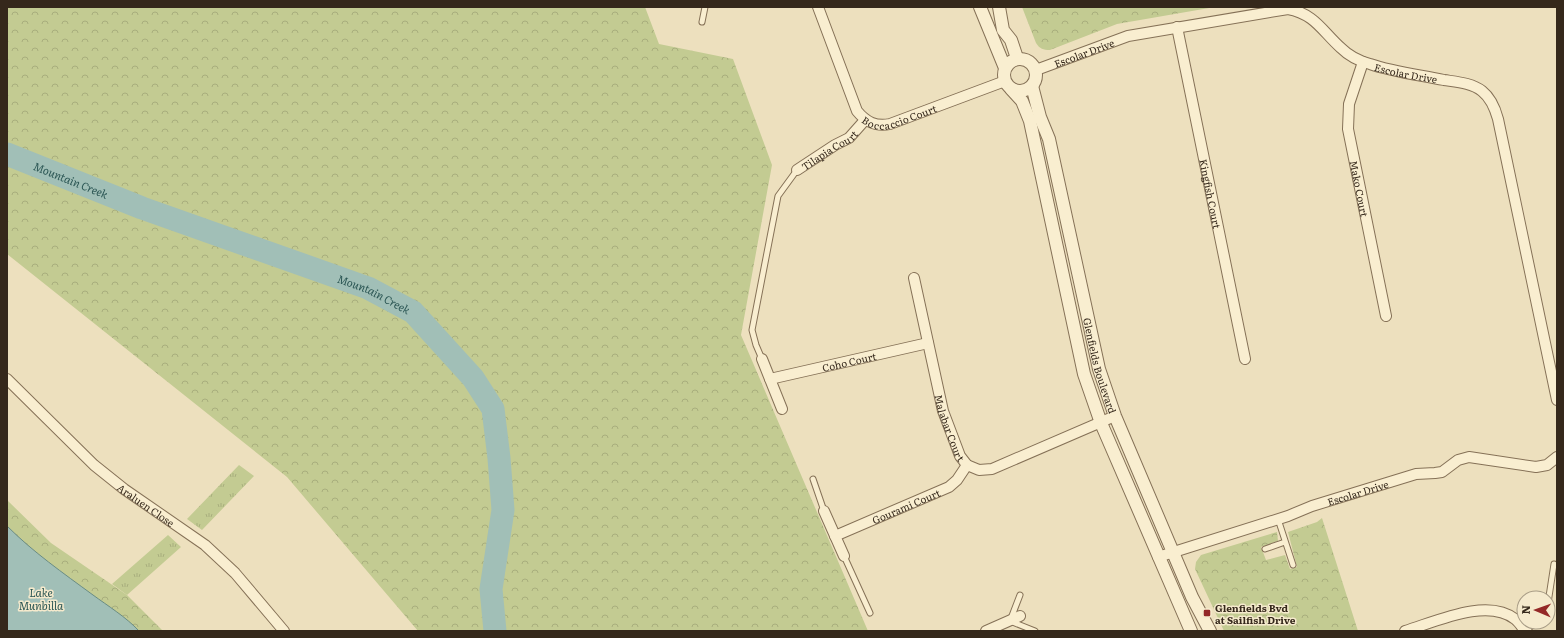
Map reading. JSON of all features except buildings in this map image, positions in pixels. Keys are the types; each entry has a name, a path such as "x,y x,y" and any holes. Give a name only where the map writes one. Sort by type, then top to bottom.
{"street":[{"name":"Boccaccio Court","path":"818,7 857,111 865,120 877,125 890,124 1008,85"},
{"path":"980,7 1005,68"},
{"path":"999,7 1003,30 1011,40 1017,58"},
{"name":"Escolar Drive","path":"1036,70 1117,39 1288,8 1302,13 1318,22 1341,49 1363,62 1380,67 1472,85 1482,91 1492,102 1498,119 1557,400"},
{"name":"Kingfish Court","path":"1177,27 1245,359"},
{"path":"1017,58 1025,59 1030,62 1036,70 1036,76 1032,86 1023,91 1017,91 1008,85 1003,76 1005,68 1008,63 1017,58"},
{"name":"Mako Court","path":"1363,62 1349,104 1348,129 1386,316"},
{"name":"Glenfields Boulevard","path":"1008,85 1022,101 1030,121 1084,374 1101,423 1191,631"},
{"name":"Glenfields Boulevard","path":"1032,86 1040,117 1049,139 1099,369 1115,416 1192,597 1210,631"},
{"name":"Tilapia Court","path":"797,170 848,138 865,120"},
{"name":"Malabar Court","path":"914,278 946,422 960,456 967,465 979,470 992,469 1115,416"},
{"name":"Coho Court","path":"770,379 928,343"},
{"path":"762,359 782,409"},
{"name":"Araluen Close","path":"7,379 94,465 124,489 205,544 234,573 284,631"},
{"name":"Escolar Drive","path":"1158,557 1278,519 1312,506 1416,474 1442,472 1458,460 1469,457 1536,467 1547,465 1556,461"},
{"name":"Gourami Court","path":"836,536 949,487 957,480 967,465"},
{"path":"824,511 844,556"},
{"path":"1405,631 1469,611 1487,609 1502,613 1514,619 1525,631"},
{"path":"986,631 1020,616"}],"lane":[{"path":"702,22 705,7"},
{"name":"Tilapia Court","path":"762,359 752,330 778,196 797,170"},
{"path":"813,479 824,511"},
{"path":"1278,519 1293,565"},
{"path":"1264,549 1285,542"},
{"path":"844,556 870,613"},
{"path":"1550,590 1554,564"},
{"path":"1020,595 1010,621 1035,631"}],"green space":[{"path":"7,7 645,7 659,44 733,59 772,165 741,335 868,631 418,631 287,477 7,254"},
{"path":"1022,7 1215,7 1117,24 1050,50 1045,50 1039,47 1036,43"},
{"path":"239,465 254,476 202,530 187,519"},
{"path":"7,500 51,543 127,595 163,631 139,631 25,544 7,526"},
{"path":"1322,518 1358,631 1224,631 1195,569 1196,562 1201,555 1277,532 1278,541 1261,547 1266,560 1285,555 1290,569 1297,567 1288,532 1317,522"},
{"path":"168,535 181,547 127,595 112,584"}],"water":[{"name":"Lake Munbilla","path":"7,526 38,553 71,579 123,616 139,631 7,631"}],"waterway":[{"name":"Mountain Creek","path":"7,154 142,208 368,288 413,312 473,378 493,409 503,510 491,589 495,631"}],"place":[{"name":"Glenfields Bvd at Sailfish Drive","path":"1207,613"}]}
